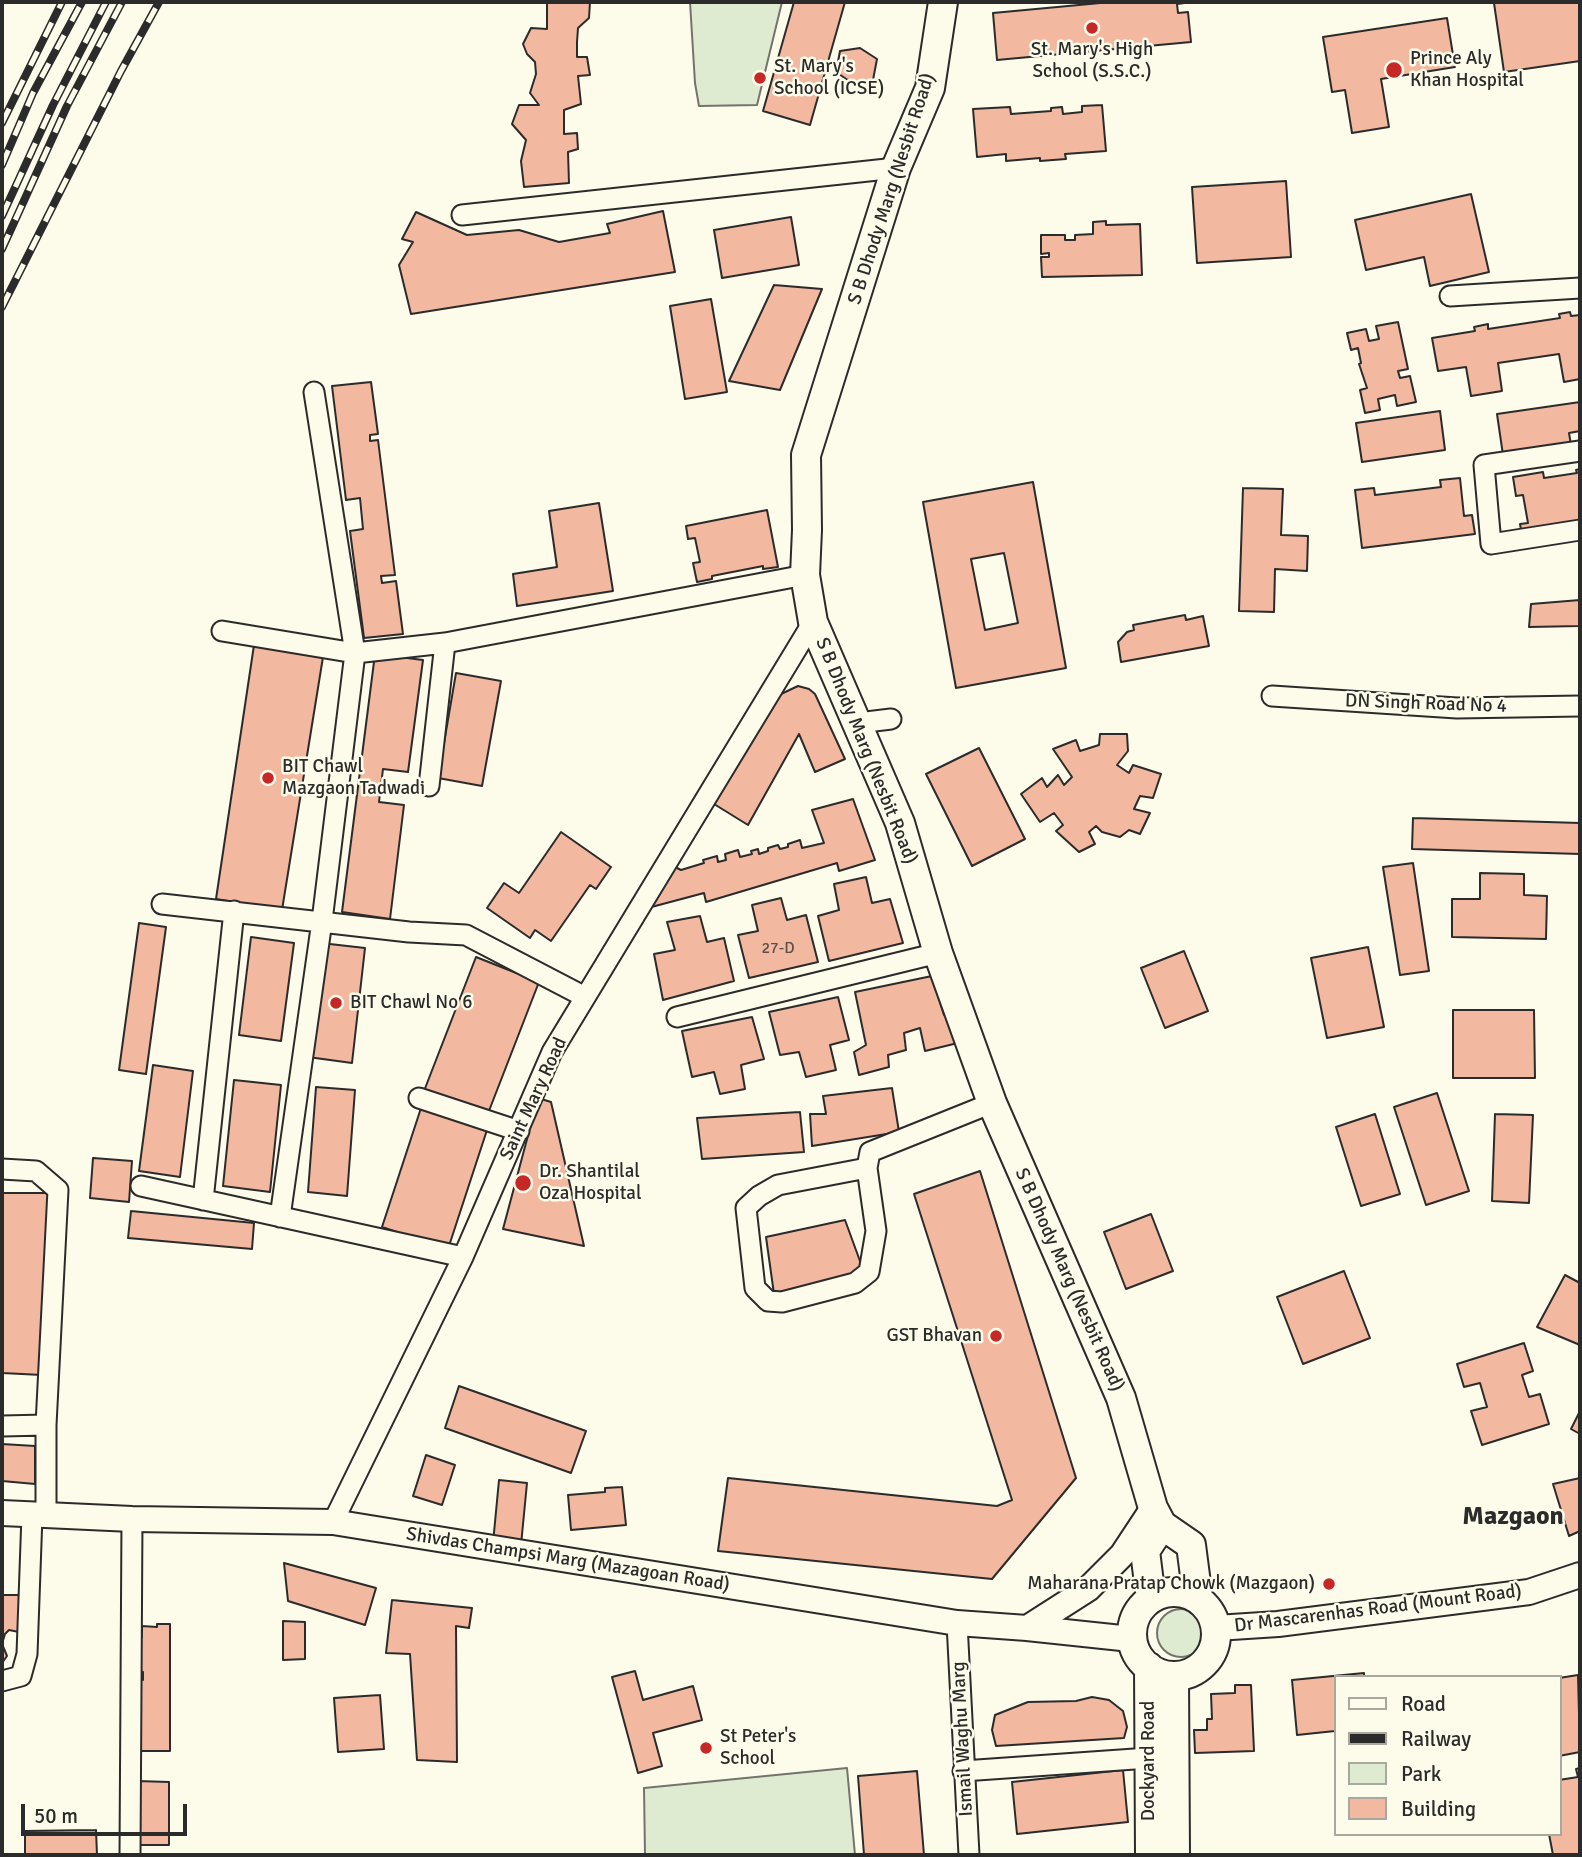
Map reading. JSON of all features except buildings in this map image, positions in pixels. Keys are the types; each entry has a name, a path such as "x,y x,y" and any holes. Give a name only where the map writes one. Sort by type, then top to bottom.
{"main road":[{"name":"S B Dhody Marg (Nesbit Road)","path":"943,2 930,88 897,168 806,455 805,575 813,622 900,823 938,953 992,1103 1121,1398 1158,1516"},
{"path":"1151,1599 1146,1551 1158,1516 1191,1545 1198,1599"},
{"path":"1166,1593 1182,1594 1198,1599 1214,1617 1215,1644 1209,1659 1200,1668 1186,1675 1162,1672 1139,1658 1131,1639 1134,1620 1141,1607 1151,1599 1166,1593"},
{"name":"Dockyard Road","path":"1150,1855 1149,1758 1162,1672"},
{"name":"Dockyard Road","path":"1162,1672 1175,1855"}],"street":[{"path":"462,215 897,168"},
{"path":"1450,296 1580,288"},
{"path":"280,1217 322,921 355,653 314,393"},
{"path":"1580,451 1484,466 1491,544 1580,530"},
{"path":"222,631 355,653 445,643 805,575"},
{"name":"Saint Mary Road","path":"333,1522 463,1257 552,1052 813,622"},
{"path":"429,786 445,643"},
{"name":"DN Singh Road No 4","path":"1272,696 1457,708 1580,706"},
{"path":"858,723 891,719"},
{"path":"162,904 409,932 466,935 586,997"},
{"path":"203,1200 234,911"},
{"path":"677,1017 938,953"},
{"path":"419,1098 519,1130"},
{"path":"867,1168 778,1185 759,1196 746,1208 755,1288 768,1301 782,1302 855,1283 869,1272 876,1231 867,1168 870,1152 992,1103"},
{"path":"2,1169 36,1171 58,1190 46,1425 18,1515 26,1654 21,1676 2,1681"},
{"path":"141,1186 463,1257"},
{"path":"2,1426 46,1425"},
{"name":"Shivdas Champsi Marg (Mazagoan Road)","path":"18,1515 333,1522 957,1623 1131,1639"},
{"path":"1027,1628 1088,1589 1158,1516"},
{"path":"130,1855 132,1519"},
{"name":"Dr Mascarenhas Road (Mount Road)","path":"1216,1628 1278,1624 1529,1592 1580,1575"},
{"name":"Ismail Waghu Marg","path":"957,1623 968,1855"},
{"path":"963,1770 1149,1758"}],"green space":[{"path":"690,2 782,2 757,105 699,106"},
{"path":"1181,1609 1198,1616 1205,1633 1198,1650 1181,1657 1164,1650 1157,1633 1164,1616"},
{"path":"847,1768 855,1855 645,1855 644,1788"}],"railway":[{"path":"2,123 62,2"},
{"path":"2,165 33,93 82,2"},
{"path":"2,216 53,105 106,2"},
{"path":"2,249 67,106 122,2"},
{"path":"2,307 121,71 159,2"}],"place":[{"name":"St. Mary's High School (S.S.C.)","path":"1092,28"},
{"name":"Prince Aly Khan Hospital","path":"1394,70"},
{"name":"St. Mary's School (ICSE)","path":"760,78"},
{"name":"BIT Chawl Mazgaon Tadwadi","path":"268,778"},
{"name":"BIT Chawl No 6","path":"336,1003"},
{"name":"Dr. Shantilal Oza Hospital","path":"523,1183"},
{"name":"GST Bhavan","path":"996,1336"},
{"name":"Maharana Pratap Chowk (Mazgaon)","path":"1329,1584"},
{"name":"St Peter's School","path":"706,1748"}],"district":[{"name":"Mazgaon","path":"1513,1517"}]}
